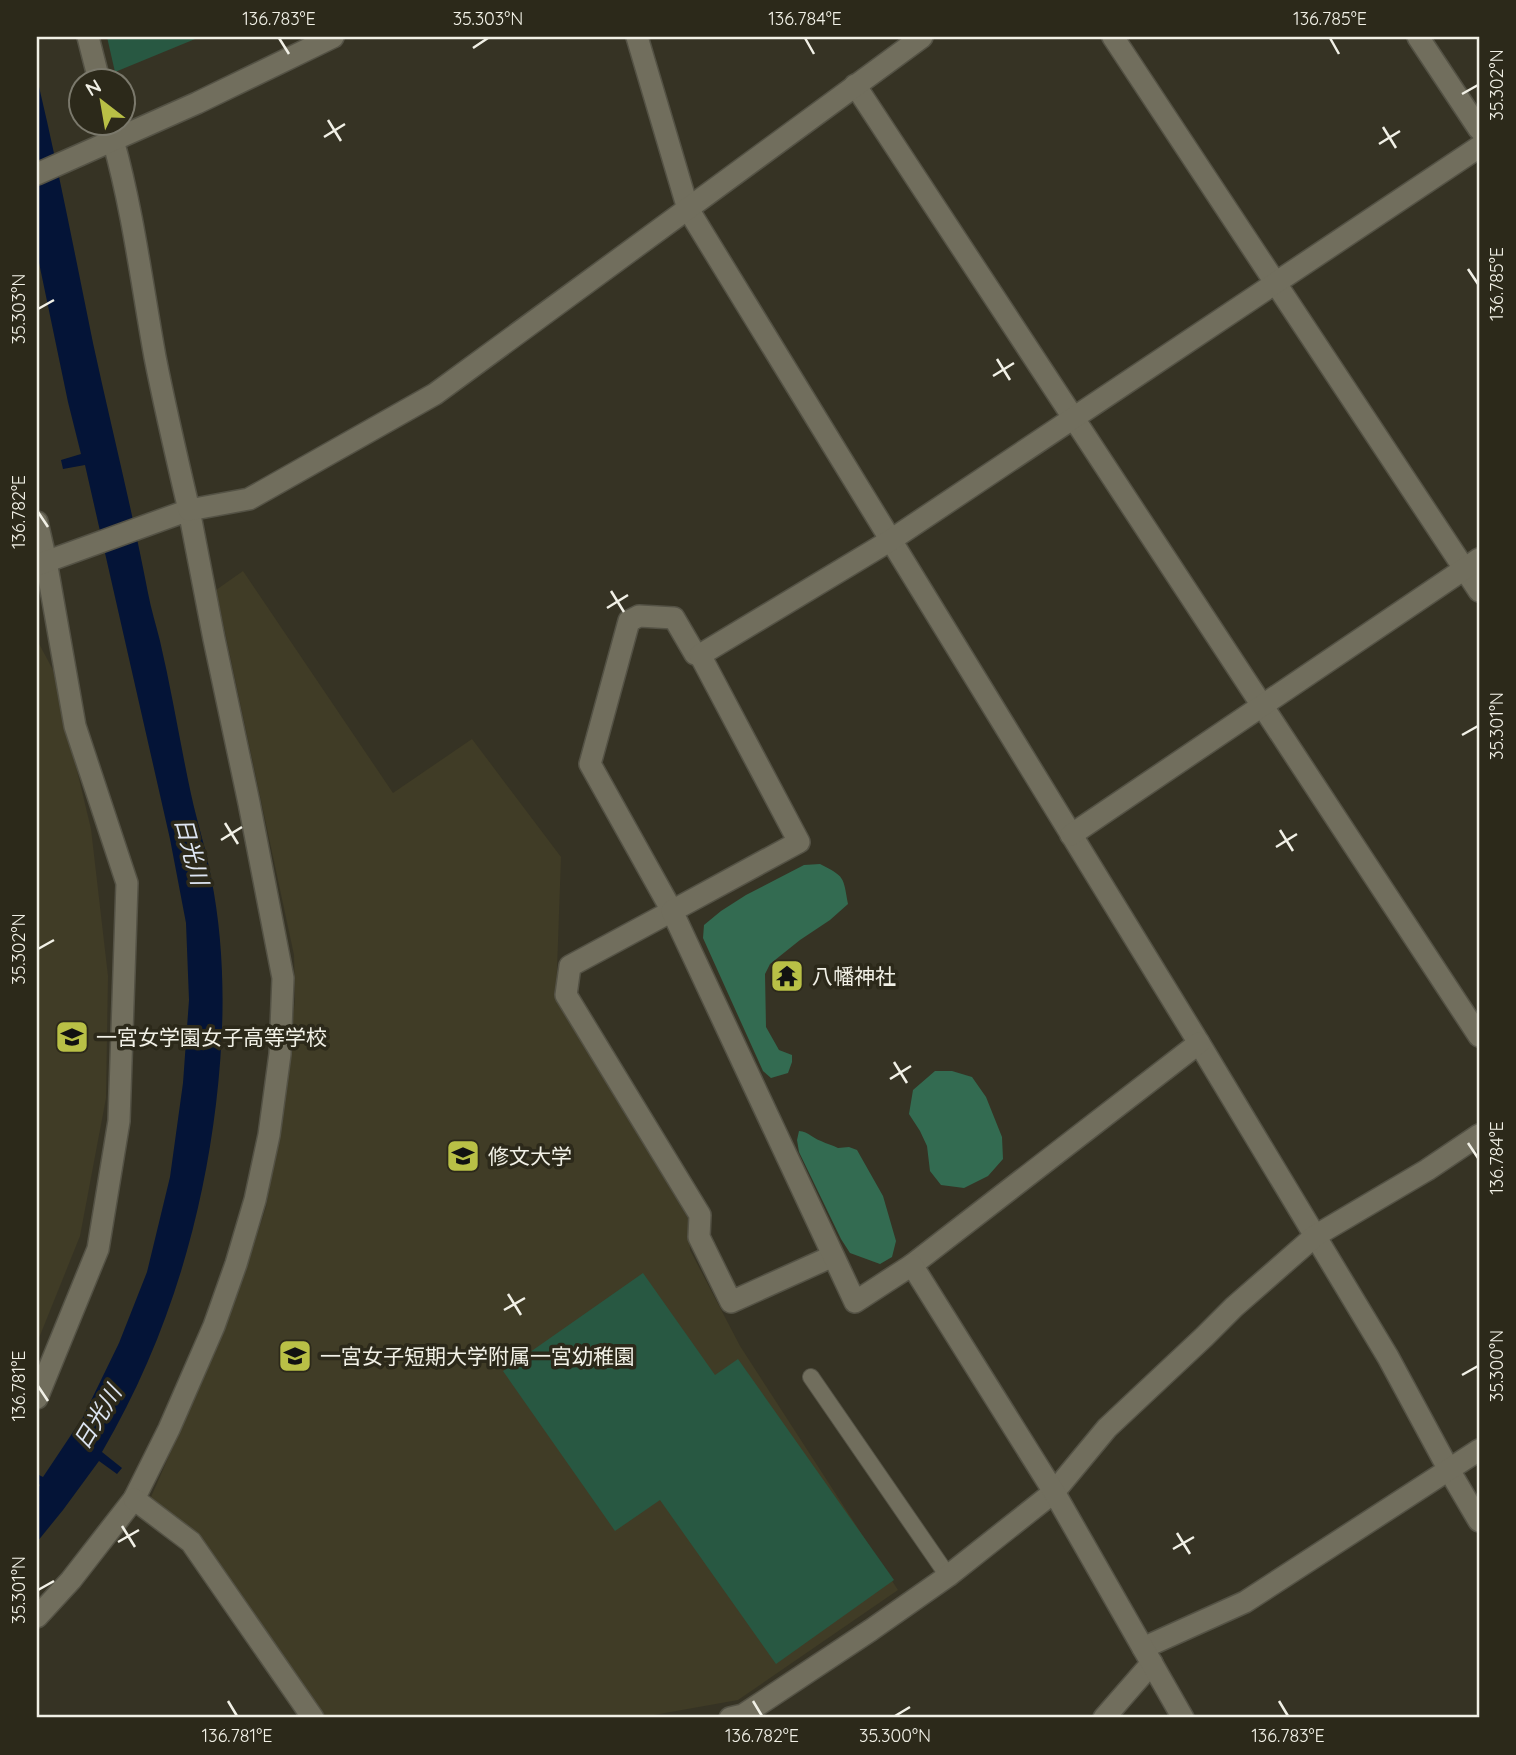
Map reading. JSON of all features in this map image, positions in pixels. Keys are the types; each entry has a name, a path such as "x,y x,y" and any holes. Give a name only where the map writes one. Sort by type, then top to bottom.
{"street":[{"path":"88,37 95,66"},
{"path":"136,123 197,103 333,37"},
{"path":"637,37 688,209 1199,1043 1388,1357 1479,1521"},
{"path":"47,561 181,512 249,499 435,394 922,37"},
{"path":"1112,37 1276,284 1472,564 1479,591"},
{"path":"1418,37 1479,129"},
{"path":"855,85 1479,1036"},
{"path":"37,174 68,160 104,136"},
{"path":"37,1617 71,1580 134,1499 169,1429 214,1326 255,1200 269,1135 280,1054 283,978 214,639 181,512 139,261 112,136"},
{"path":"700,655 891,540 1479,147"},
{"path":"37,522 47,561 75,726 127,883 119,1121 98,1249 37,1398"},
{"path":"1071,835 1472,564"},
{"path":"833,1256 731,1302 699,1237 700,1215 566,995 570,966 672,911 799,842 700,655 695,654 674,618 639,616 629,621 590,764 672,911 855,1302 912,1265 1199,1043"},
{"path":"730,1718 743,1715 948,1576 1054,1492 1107,1428 1234,1307 1315,1236 1427,1170 1479,1135"},
{"path":"912,1265 1054,1492 1184,1718"},
{"path":"1104,1718 1147,1656 1245,1602 1479,1450"},
{"path":"134,1499 191,1542 313,1718"}],"lane":[{"path":"811,1377 948,1576"}],"shaded area":[{"name":"修文大学","path":"243,571 393,793 472,739 561,857 556,998 689,1220 690,1250 740,1346 898,1590 738,1700 637,1718 325,1718 201,1541 151,1497 213,1355 244,1275 266,1207 284,1105 295,999 294,955 216,590"},
{"name":"一宮女学園女子高等学校","path":"37,640 53,670 91,829 108,976 106,1098 80,1236 37,1343"}],"green space":[{"path":"107,37 200,37 130,66 114,66"},
{"path":"820,864 841,878 848,904 770,964 765,974 766,1027 779,1050 792,1055 788,1073 771,1078 763,1071 703,938 704,925 746,895 804,865"},
{"path":"935,1071 952,1071 972,1077 986,1097 1002,1137 1003,1159 988,1176 964,1188 941,1185 930,1171 927,1146 909,1114 913,1090"},
{"path":"799,1131 838,1148 849,1147 857,1150 883,1196 896,1241 892,1257 880,1264 850,1253 799,1152"},
{"path":"643,1273 715,1375 738,1359 894,1580 776,1664 660,1500 615,1531 503,1371"}],"water":[{"name":"日光川","path":"37,78 209,867 216,905 223,990 216,1104 201,1196 190,1240 162,1327 144,1370 102,1452 122,1468 117,1474 99,1461 37,1542 37,1490 40,1485 37,1483 37,1474 43,1477 83,1417 119,1343 147,1272 170,1177 183,1083 189,1000 186,923 170,839 85,465 63,469 61,460 81,454 37,253"}],"place":[{"name":"八幡神社","path":"787,976"},
{"name":"一宮女学園女子高等学校","path":"72,1037"},
{"name":"修文大学","path":"463,1156"},
{"name":"一宮女子短期大学附属一宮幼稚園","path":"295,1356"}]}
